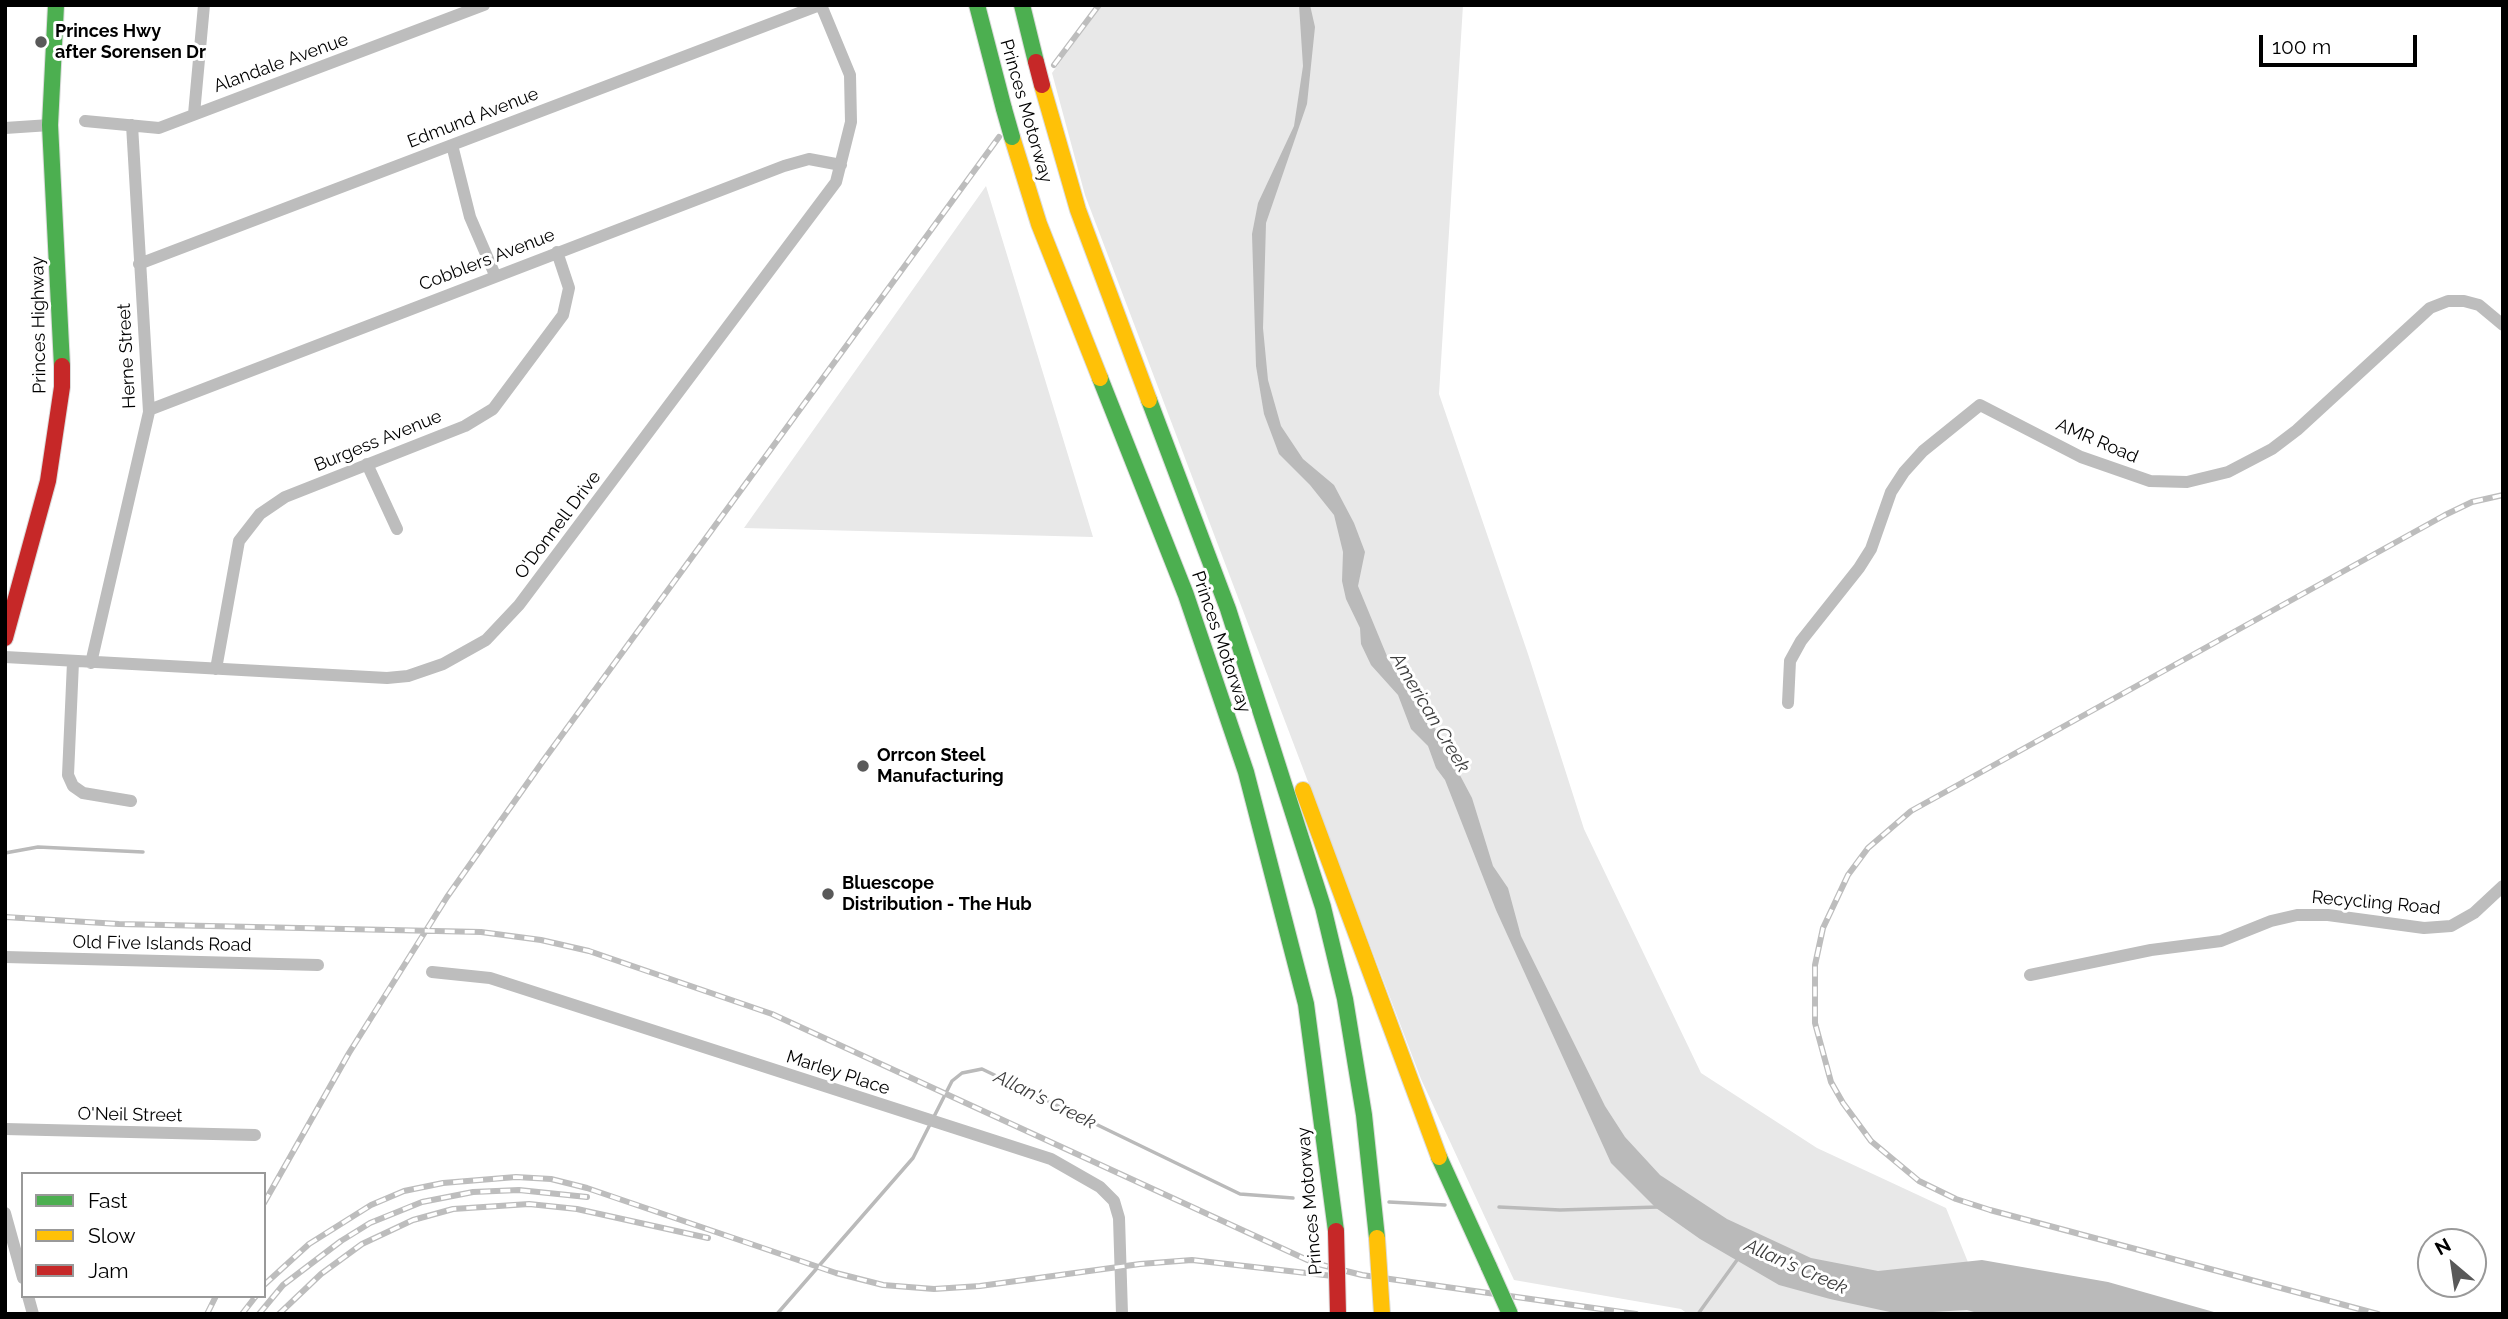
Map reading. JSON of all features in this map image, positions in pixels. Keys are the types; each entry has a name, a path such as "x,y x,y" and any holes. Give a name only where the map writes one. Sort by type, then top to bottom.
{"main road":[{"name":"Princes Highway","path":"5,638 48,481 59,419 63,356 50,125 56,5"},
{"name":"Princes Motorway","path":"977,5 1004,109 1039,224 1186,595 1246,772 1306,1004 1336,1231 1338,1314"},
{"name":"Princes Motorway","path":"1022,5 1078,210 1228,609 1289,792 1323,908 1342,986 1364,1115 1382,1314"},
{"path":"1228,609 1271,703 1428,1132 1510,1314"}],"street":[{"path":"194,114 204,5"},
{"name":"Alandale Avenue","path":"85,121 159,128 484,5"},
{"name":"Edmund Avenue","path":"139,264 821,5"},
{"name":"O'Donnell Drive","path":"5,657 387,678 408,676 457,658 486,640 519,605 836,182 851,122 850,75 821,5"},
{"path":"5,128 50,125"},
{"name":"Herne Street","path":"91,663 149,410 132,125"},
{"path":"452,145 470,217 495,275"},
{"name":"Cobblers Avenue","path":"149,410 784,166 808,159 841,165"},
{"name":"Burgess Avenue","path":"216,669 239,541 260,514 285,497 465,426 493,409 563,315 569,288 557,252"},
{"name":"AMR Road","path":"1788,704 1790,660 1871,549 1891,492 1923,451 1980,405 2081,457 2150,481 2187,482 2228,472 2273,449 2431,308 2448,301 2464,301 2479,305 2503,326"},
{"path":"367,464 397,529"},
{"path":"73,662 68,775 73,786 83,793 131,801"},
{"name":"Recycling Road","path":"2030,975 2151,950 2221,942 2271,921 2297,915 2319,914 2424,928 2451,926 2480,908 2503,886"},
{"name":"Old Five Islands Road","path":"5,957 318,965"},
{"name":"Marley Place","path":"432,972 490,978 1051,1159 1100,1187 1114,1201 1119,1218 1122,1314"},
{"name":"O'Neil Street","path":"5,1129 255,1135"},
{"path":"5,1213 21,1271"}],"shaded area":[{"path":"1102,5 1463,5 1439,394 1528,654 1584,829 1701,1073 1817,1148 1946,1208 1989,1314 1688,1314 1681,1309 1514,1280 1421,1079 1085,195 1052,73"},
{"path":"986,186 1093,537 744,528"}],"water":[{"path":"1299,5 1310,5 1315,27 1307,104 1266,223 1263,328 1268,380 1281,426 1303,459 1334,485 1354,523 1365,552 1358,586 1389,661 1435,728 1472,798 1493,866 1508,888 1521,936 1605,1106 1625,1137 1660,1175 1727,1219 1811,1258 1878,1271 1982,1260 2108,1282 2221,1314 1981,1314 1967,1310 1899,1314 1830,1299 1779,1285 1700,1239 1656,1208 1611,1163 1496,910 1445,780 1436,768 1428,746 1411,729 1398,695 1371,665 1361,644 1360,628 1346,599 1342,581 1343,552 1334,515 1310,485 1279,454 1264,414 1256,366 1252,234 1258,203 1294,126 1303,66"}],"waterway":[{"path":"5,853 38,847 143,852"},
{"name":"Allan's Creek","path":"777,1314 913,1158 952,1081 962,1073 982,1069 1240,1194 1293,1198"},
{"name":"Allan's Creek","path":"1389,1202 1445,1205"},
{"name":"Allan's Creek","path":"1499,1207 1560,1210 1658,1207"},
{"path":"1698,1314 1737,1260"}],"railway":[{"path":"1054,65 1099,5"},
{"path":"266,1199 349,1053 447,897 543,761 999,137"},
{"path":"2378,1314 1990,1210 1956,1199 1919,1181 1871,1141 1831,1082 1815,1023 1815,965 1823,928 1848,875 1868,848 1911,811 2445,515 2472,502 2503,495"},
{"path":"5,917 119,924 481,932 541,940 589,951 772,1014 1314,1263 1362,1275 1636,1314"},
{"path":"266,1283 309,1244 371,1205 404,1191 443,1183 516,1177 551,1179 587,1188 836,1273 883,1285 934,1289 980,1286 1140,1264 1192,1260 1333,1276"},
{"path":"259,1314 283,1285 341,1241 370,1223 422,1202 473,1192 519,1190 587,1197"},
{"path":"279,1314 321,1274 362,1244 413,1220 453,1209 529,1204 577,1209 708,1238"},
{"path":"207,1314 215,1298"},
{"path":"242,1314 254,1298"}],"traffic: fast":[{"path":"56,5 50,125 62,366"},
{"path":"977,5 1004,109"},
{"path":"1022,5 1036,62"},
{"path":"1004,109 1012,137"},
{"path":"1100,378 1186,595 1246,772 1306,1004 1336,1231"},
{"path":"1149,400 1228,609 1323,907 1345,999 1364,1115 1377,1238"},
{"path":"1439,1157 1489,1267"},
{"path":"1489,1267 1510,1314"}],"traffic: slow":[{"path":"1042,85 1078,210 1149,400"},
{"path":"1012,137 1039,224 1100,378"},
{"path":"1303,790 1439,1157"},
{"path":"1377,1238 1382,1314"}],"traffic: jam":[{"path":"1036,62 1042,85"},
{"path":"5,638 48,481 62,387 62,366"},
{"path":"1336,1231 1338,1314"}],"place":[{"name":"Princes Hwy after Sorensen Dr","path":"41,42"},
{"name":"Orrcon Steel Manufacturing","path":"863,766"},
{"name":"Bluescope Distribution - The Hub","path":"828,894"}],"water label":[{"name":"American Creek","path":"1430,713"}]}
